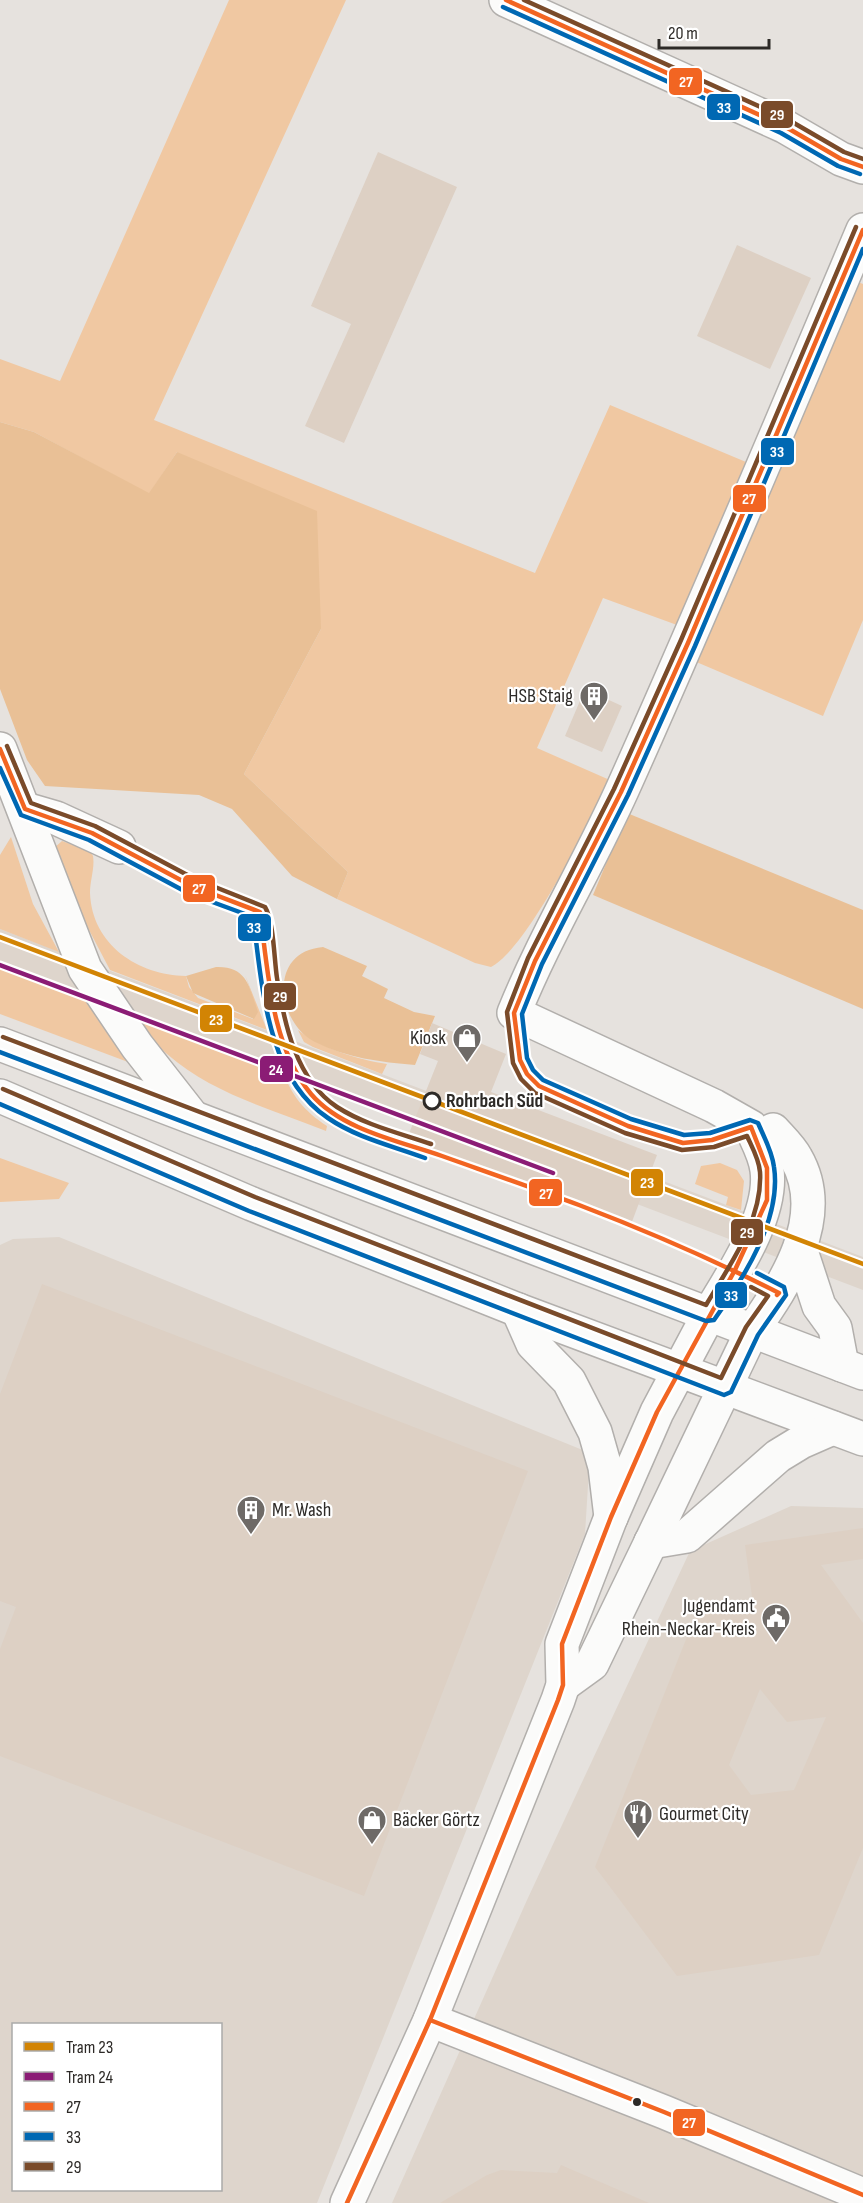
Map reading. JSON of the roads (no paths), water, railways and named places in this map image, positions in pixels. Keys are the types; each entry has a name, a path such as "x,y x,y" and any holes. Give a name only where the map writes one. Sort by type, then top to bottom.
{"street":[{"path":"506,0 784,126 842,159 863,167"},
{"path":"563,1685 592,1664 752,1331 779,1293 800,1248 808,1204 803,1174 796,1158 762,1128 514,1013 535,961 621,792 688,643 863,230"},
{"path":"0,749 85,969 137,1046 191,1115"},
{"path":"25,809 56,818 105,840"},
{"path":"0,1044 852,1369"},
{"path":"6,1104 518,1310 848,1434"},
{"path":"347,2203 430,2020 563,1685 562,1644 611,1517 677,1370 735,1270 767,1200 767,1168 762,1128"},
{"path":"800,1248 812,1291 819,1306 835,1328 852,1369"},
{"path":"518,1310 533,1344 569,1381 595,1432 605,1467 611,1517"},
{"path":"651,1542 687,1536 778,1456 801,1442 848,1434"},
{"path":"430,2020 664,2112 863,2195"}],"tram line":[{"name":"23","path":"0,937 863,1264"},
{"name":"24","path":"0,965 553,1173"}],"place":[{"name":"HSB Staig","path":"594,722"},
{"name":"Kiosk","path":"467,1064"},
{"name":"Rohrbach Süd","path":"432,1101"},
{"name":"Mr. Wash","path":"251,1536"},
{"name":"Jugendamt Rhein-Neckar-Kreis","path":"776,1644"},
{"name":"Gourmet City","path":"638,1840"},
{"name":"Bäcker Görtz","path":"372,1846"}]}
